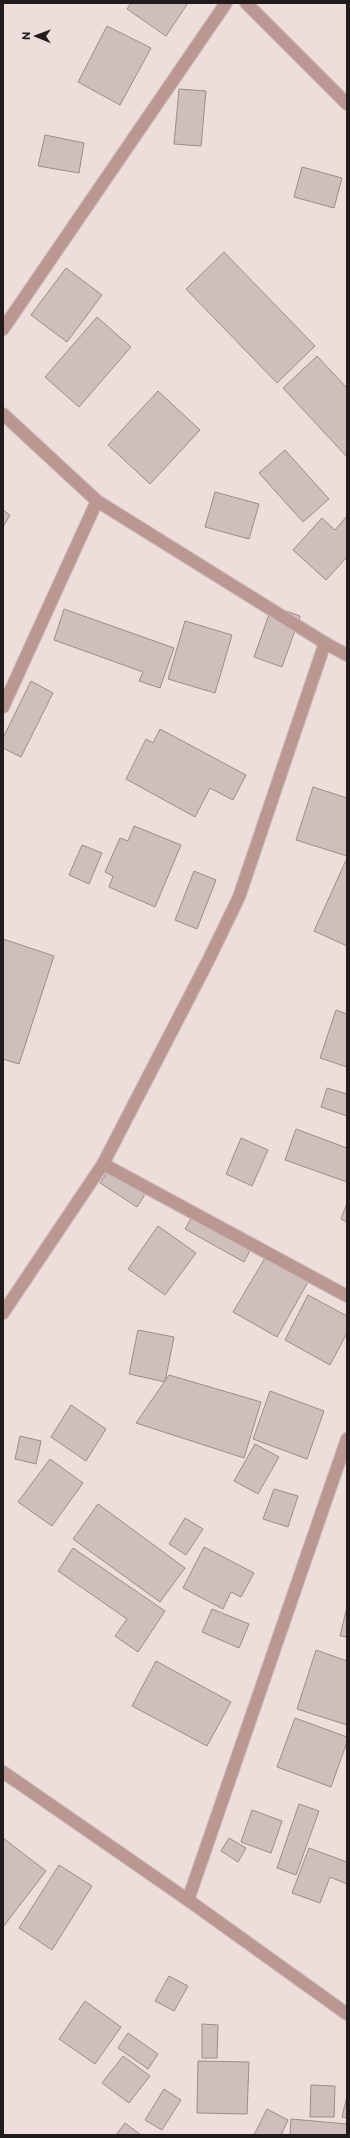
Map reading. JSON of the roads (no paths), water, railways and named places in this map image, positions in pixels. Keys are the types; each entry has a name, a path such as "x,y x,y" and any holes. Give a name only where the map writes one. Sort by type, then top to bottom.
{"street":[{"path":"3,329 226,3"},
{"path":"246,3 347,104"},
{"path":"3,414 97,501 347,655"},
{"path":"3,707 97,501"},
{"path":"3,1313 103,1164 208,961 239,897 326,643"},
{"path":"103,1164 347,1296"},
{"path":"188,1900 347,1439"},
{"path":"3,1772 188,1900 347,2014"}]}
